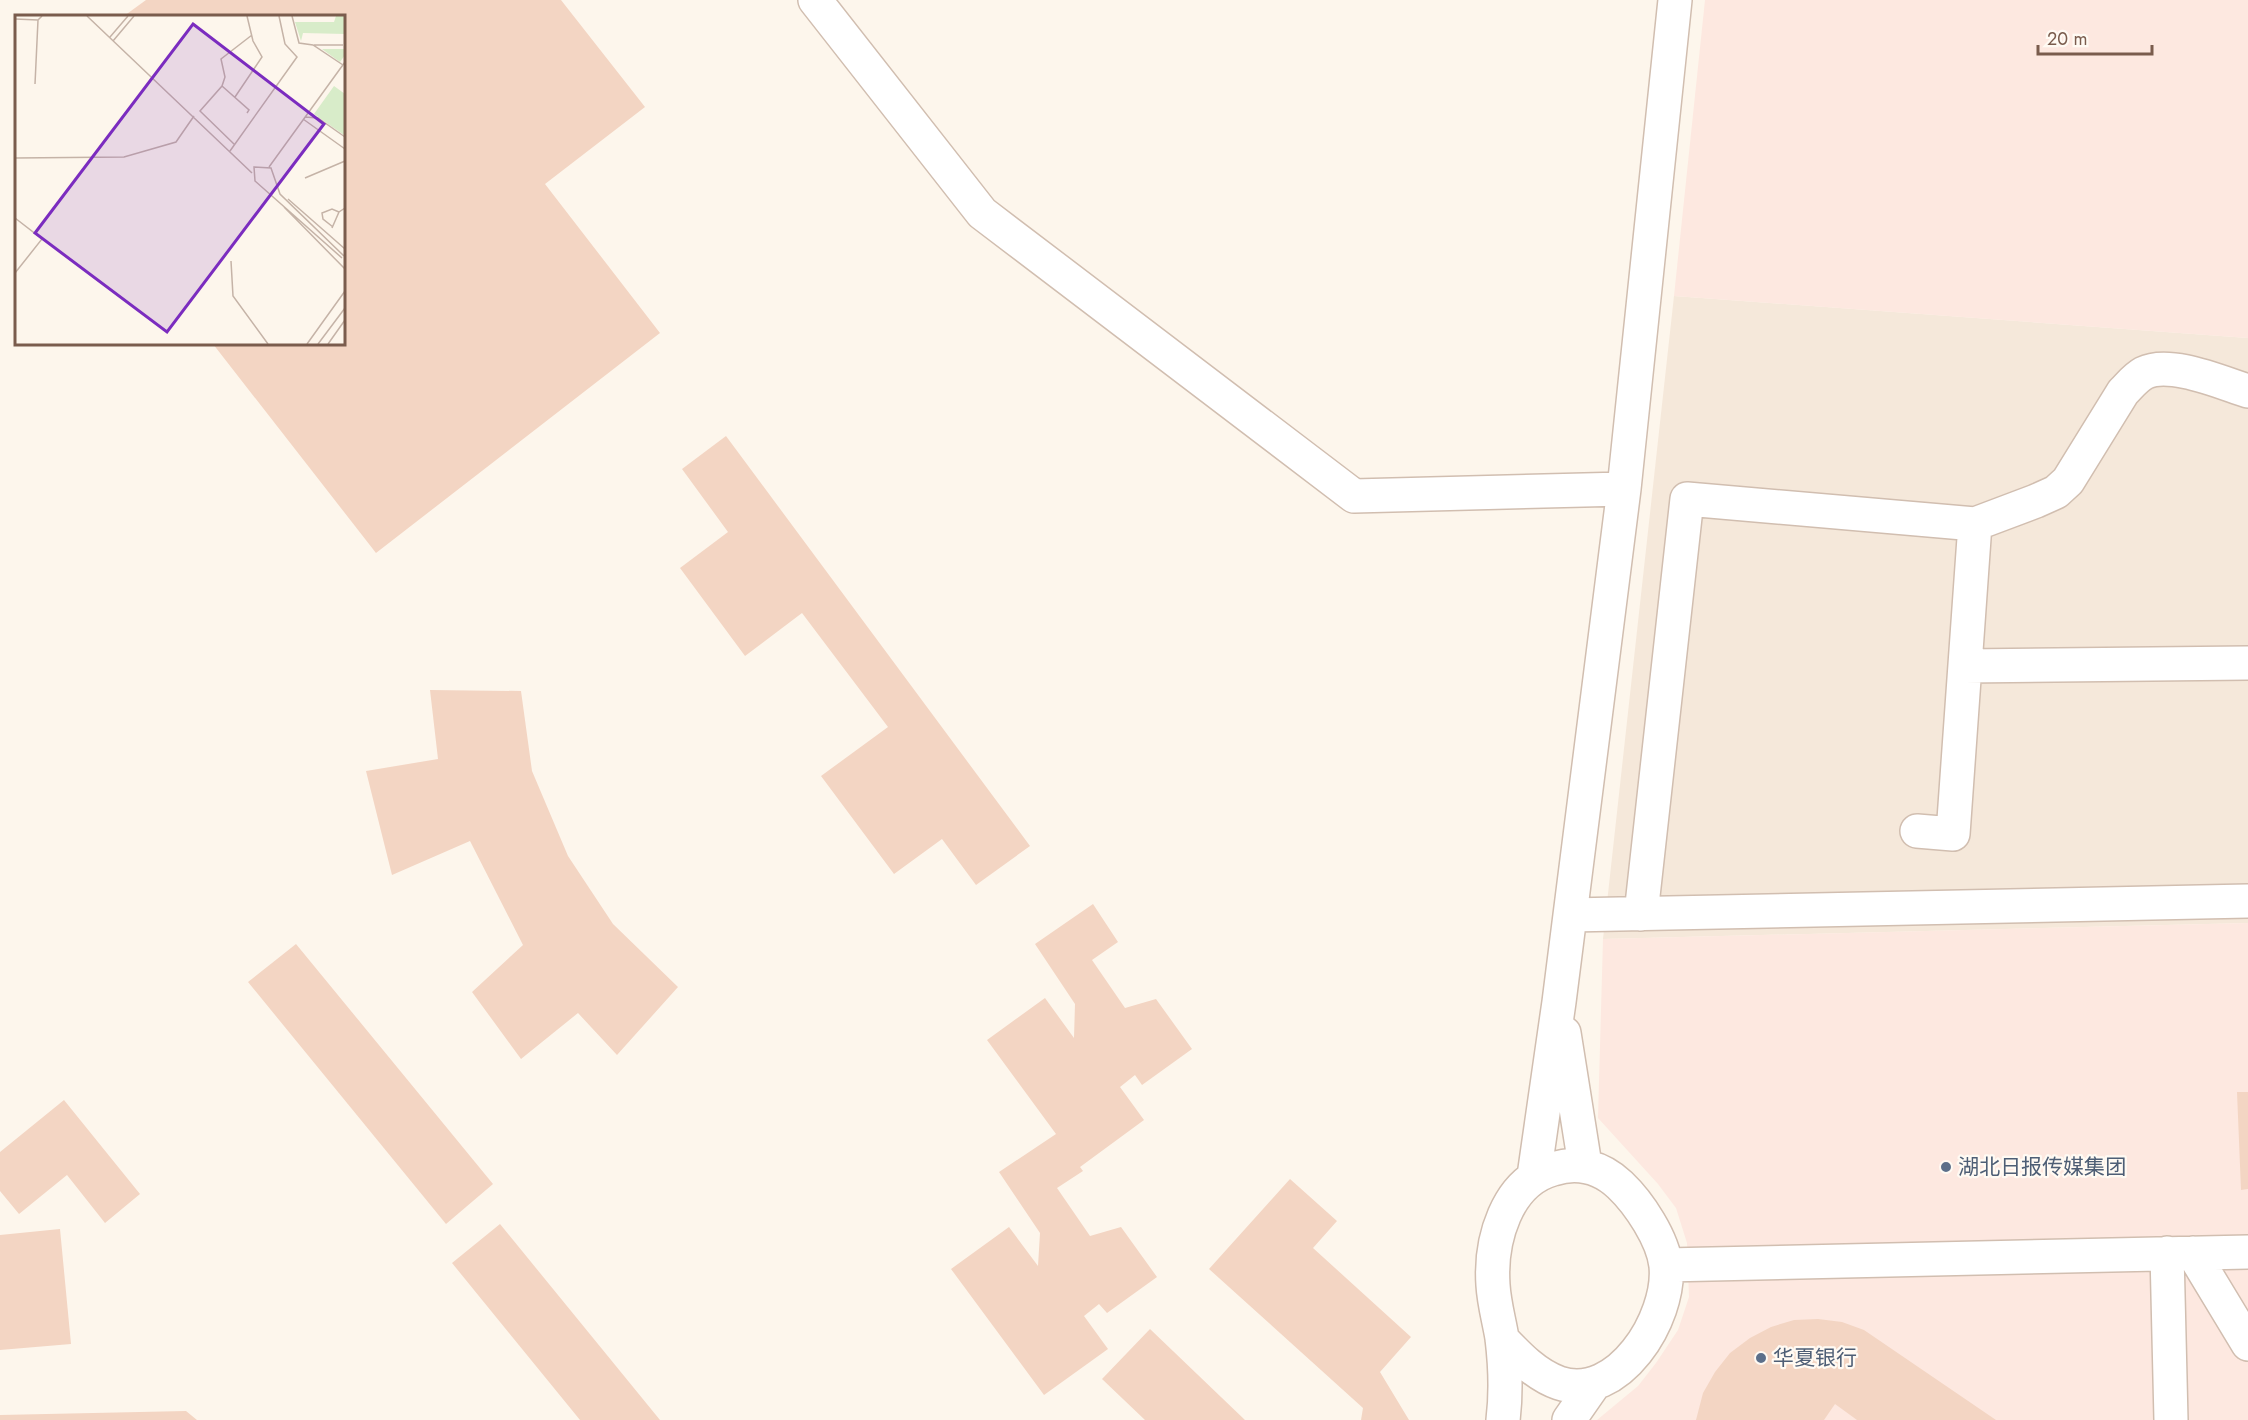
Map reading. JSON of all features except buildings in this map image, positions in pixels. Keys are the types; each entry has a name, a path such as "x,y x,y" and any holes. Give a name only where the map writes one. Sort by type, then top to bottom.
{"street":[{"path":"815,0 982,213 1354,496 1624,489"},
{"path":"1534,1176 1559,1002 1624,489 1675,0"},
{"path":"1641,914 1687,499 1975,524 2036,501 2055,492 2068,481 2123,392 2135,379 2146,372 2169,369 2182,371 2248,391"},
{"path":"1917,831 1953,834 1975,524"},
{"path":"1965,666 2248,663"},
{"path":"1570,915 2248,901"},
{"path":"1559,1002 1585,1166"},
{"path":"1503,1417 1502,1339 1493,1284 1496,1242 1509,1205 1534,1176 1554,1168 1585,1166 1601,1171 1614,1179 1631,1196 1645,1216 1660,1245 1666,1265 1666,1284 1658,1314 1640,1348 1616,1371 1594,1384 1569,1420"},
{"path":"1666,1265 2248,1252"},
{"path":"2180,1253 2248,1344"},
{"path":"2171,1420 2180,1253"},
{"path":"1502,1339 1522,1359 1549,1379 1561,1384 1594,1384"}],"shaded area":[{"path":"1705,0 2248,0 2248,338 1674,296"},
{"path":"1674,296 2248,338 2248,923 1603,939"},
{"name":"湖北日报传媒集团","path":"2248,923 2248,1420 1597,1420 1638,1386 1656,1363 1678,1330 1689,1297 1687,1243 1676,1208 1658,1184 1598,1118 1603,939"}],"place":[{"name":"湖北日报传媒集团","path":"1946,1167"},
{"name":"华夏银行","path":"1761,1358"}]}
